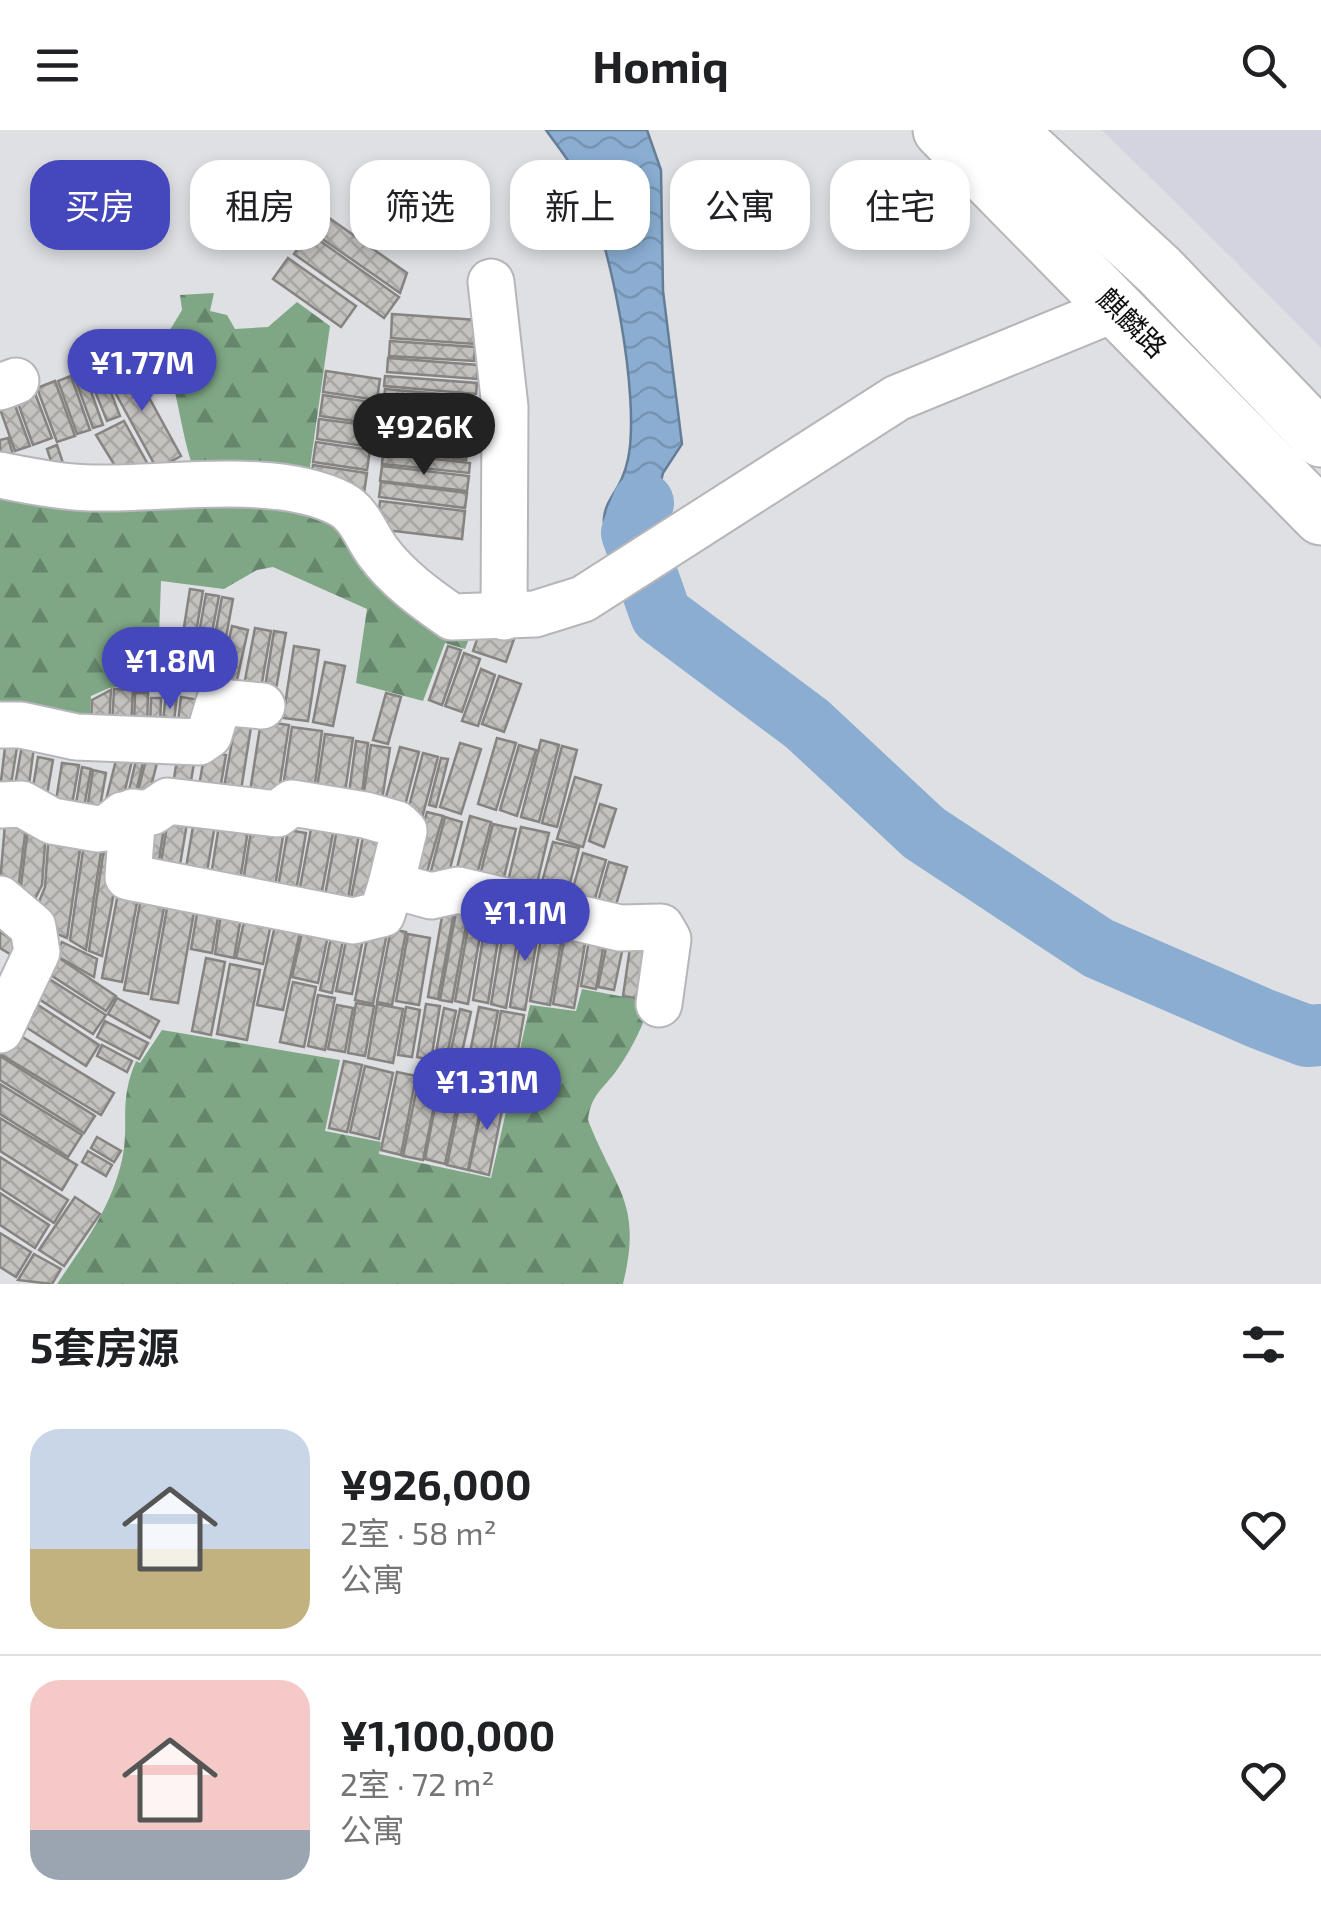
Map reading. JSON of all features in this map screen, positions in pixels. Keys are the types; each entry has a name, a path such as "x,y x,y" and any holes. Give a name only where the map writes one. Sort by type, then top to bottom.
{"main road":[{"name":"麒麟路","path":"941,130 1321,517"},
{"name":"麒麟路","path":"1008,130 1159,270 1321,439"}],"street":[{"path":"491,282 505,407 504,616"},
{"path":"0,475 89,488 243,486 310,495 342,504 399,575 452,617 535,614 583,600 674,545 896,398 1117,308"},
{"path":"0,725 21,725 76,738 200,742 209,734 218,702 262,706"},
{"path":"0,805 22,804 52,821 98,830 133,812 152,812 161,802 278,814 292,802 383,820 404,831 382,914 353,920 128,877 133,812"},
{"path":"391,886 432,896 458,890 620,928 660,927 668,940 659,1004"},
{"path":"0,899 32,927 37,952 0,1030"}],"shaded area":[{"path":"1102,130 1321,130 1321,348 1232,258"}],"green space":[{"path":"214,293 210,311 227,315 235,329 268,327 297,302 330,326 307,488 198,477 187,448 171,376 158,350 182,310 180,295"},
{"path":"0,484 311,501 475,624 465,649 445,643 423,701 356,683 367,609 273,567 257,570 224,589 161,581 158,663 131,668 129,686 109,688 91,696 89,729 0,718"},
{"path":"582,989 651,1002 629,1052 595,1097 588,1120 628,1215 630,1234 623,1284 57,1284 96,1225 111,1194 122,1160 131,1076 136,1061 140,1063 162,1030 340,1060 325,1131 381,1142 379,1154 491,1178 530,1005 576,1011"}],"water":[{"path":"546,130 647,130 661,170 663,291 682,444 663,473 651,522 654,539 614,558 604,525 605,513 628,459 630,398 620,318 605,250 650,250 650,160 567,160"}],"building":[{"path":"330,219 350,233 350,250 374,250 407,273 400,293 330,244"},
{"path":"330,248 399,297 384,318 294,254 297,250"},
{"path":"288,258 356,306 341,327 273,279"},
{"path":"392,314 477,320 475,344 391,338"},
{"path":"390,341 475,347 474,361 389,356"},
{"path":"388,358 478,365 477,379 387,372"},
{"path":"128,359 181,456 157,469 104,372"},
{"path":"100,364 120,416 107,421 86,369"},
{"path":"326,371 380,379 377,400 323,392"},
{"path":"84,372 103,425 93,428 74,376"},
{"path":"71,376 90,430 77,434 58,381"},
{"path":"385,376 477,383 476,394 384,386"},
{"path":"55,381 75,436 57,442 37,388"},
{"path":"33,388 52,438 33,445 15,395"},
{"path":"385,389 474,397 474,406 384,399"},
{"path":"323,395 377,403 374,424 320,416"},
{"path":"12,397 30,446 15,451 0,409 0,401"},
{"path":"385,402 473,409 472,420 384,412"},
{"path":"383,415 472,423 471,442 382,434"},
{"path":"319,419 373,426 371,447 317,439"},
{"path":"124,421 151,470 120,474 96,435"},
{"path":"382,436 468,446 466,460 380,450"},
{"path":"8,438 15,461 0,463 0,440"},
{"path":"316,442 370,450 367,470 313,462"},
{"path":"57,445 63,463 53,467 47,449"},
{"path":"383,453 470,463 469,473 382,464"},
{"path":"313,465 367,473 364,493 310,486"},
{"path":"382,466 469,476 467,491 380,481"},
{"path":"381,482 467,493 465,508 379,497"},
{"path":"380,501 465,511 462,539 377,529"},
{"path":"190,589 203,591 190,668 178,665"},
{"path":"206,594 219,596 205,669 193,667"},
{"path":"222,597 233,599 220,670 209,668"},
{"path":"232,626 248,630 235,689 219,685"},
{"path":"255,628 271,631 261,688 244,685"},
{"path":"481,628 514,639 506,662 473,651"},
{"path":"274,631 286,633 276,689 265,687"},
{"path":"294,646 319,650 308,721 283,718"},
{"path":"448,646 461,650 442,705 429,700"},
{"path":"464,653 480,659 462,712 445,706"},
{"path":"325,662 345,666 333,726 313,722"},
{"path":"481,669 495,675 478,726 462,721"},
{"path":"499,676 521,684 504,732 482,724"},
{"path":"114,689 133,690 131,727 112,726"},
{"path":"111,690 109,725 91,725 92,700"},
{"path":"135,693 148,693 147,729 134,729"},
{"path":"386,693 401,697 388,744 373,740"},
{"path":"166,694 177,695 173,731 162,730"},
{"path":"181,697 200,700 196,733 177,730"},
{"path":"151,698 161,698 160,729 150,729"},
{"path":"261,721 289,725 277,803 249,798"},
{"path":"235,724 251,727 239,803 222,799"},
{"path":"292,727 322,731 313,798 282,794"},
{"path":"325,734 353,738 344,799 316,795"},
{"path":"497,738 516,743 496,810 478,804"},
{"path":"6,739 18,741 10,791 0,789"},
{"path":"541,740 559,745 539,822 521,817"},
{"path":"356,741 368,743 361,803 348,801"},
{"path":"460,743 481,749 461,814 440,807"},
{"path":"22,745 34,747 28,792 14,791"},
{"path":"371,745 390,748 381,807 362,805"},
{"path":"519,745 536,750 517,816 500,810"},
{"path":"562,746 577,750 557,827 542,823"},
{"path":"400,747 419,752 402,817 382,811"},
{"path":"119,748 134,752 122,803 106,800"},
{"path":"179,748 196,751 188,799 171,796"},
{"path":"205,751 226,755 218,801 197,798"},
{"path":"138,752 145,754 133,805 126,803"},
{"path":"423,753 438,757 422,818 407,814"},
{"path":"147,756 158,759 146,806 135,803"},
{"path":"38,757 53,760 47,795 32,793"},
{"path":"441,758 448,759 436,807 429,805"},
{"path":"62,763 79,765 70,816 54,813"},
{"path":"82,767 91,769 82,818 74,816"},
{"path":"93,770 106,773 98,818 86,816"},
{"path":"575,777 601,785 583,847 557,839"},
{"path":"600,804 616,809 604,847 589,841"},
{"path":"427,812 443,816 425,879 408,875"},
{"path":"314,813 336,817 320,902 298,898"},
{"path":"169,814 188,817 178,877 159,874"},
{"path":"195,815 216,819 205,883 184,879"},
{"path":"470,816 491,822 475,882 455,876"},
{"path":"445,817 462,822 446,884 429,879"},
{"path":"339,818 361,822 347,905 324,901"},
{"path":"220,819 249,824 239,887 210,882"},
{"path":"154,820 165,821 157,873 146,872"},
{"path":"5,824 26,827 17,898 0,883"},
{"path":"493,824 516,829 501,889 478,883"},
{"path":"252,825 284,830 274,893 242,888"},
{"path":"521,827 549,833 533,900 505,894"},
{"path":"28,828 46,831 42,885 32,905 19,902"},
{"path":"288,830 306,833 295,897 277,893"},
{"path":"49,832 82,836 67,938 45,929 37,907 45,887"},
{"path":"364,832 389,836 375,908 350,903"},
{"path":"85,837 103,839 86,950 70,940"},
{"path":"105,841 123,844 102,956 89,951"},
{"path":"553,842 579,848 564,907 537,900"},
{"path":"583,853 606,860 590,916 567,909"},
{"path":"609,862 627,867 611,922 594,916"},
{"path":"119,888 139,892 122,982 102,978"},
{"path":"170,891 197,895 178,1003 151,999"},
{"path":"142,893 166,897 148,994 124,990"},
{"path":"200,896 221,900 212,953 191,949"},
{"path":"223,901 243,905 234,958 215,954"},
{"path":"444,905 455,907 438,999 428,997"},
{"path":"457,907 469,909 452,1002 440,1000"},
{"path":"247,908 273,913 263,964 236,958"},
{"path":"471,911 484,913 468,1004 455,1001"},
{"path":"487,913 502,915 488,1003 473,1000"},
{"path":"506,916 521,918 506,1008 491,1004"},
{"path":"277,917 302,923 283,1010 257,1005"},
{"path":"524,920 540,922 525,1010 510,1007"},
{"path":"544,922 564,926 550,1005 530,1001"},
{"path":"304,924 329,931 318,983 292,977"},
{"path":"370,924 388,928 373,1004 355,1000"},
{"path":"566,928 587,932 574,1008 553,1004"},
{"path":"391,929 406,932 392,1005 377,1002"},
{"path":"591,929 606,932 596,989 581,986"},
{"path":"0,932 28,948 20,960 0,948"},
{"path":"332,933 344,936 332,993 320,990"},
{"path":"609,933 625,937 614,990 598,987"},
{"path":"408,934 430,938 419,1005 396,1001"},
{"path":"632,934 656,937 647,1000 623,996"},
{"path":"347,936 363,939 352,994 336,991"},
{"path":"62,942 97,959 94,977 55,955"},
{"path":"53,954 116,996 106,1011 43,970"},
{"path":"206,958 225,962 211,1035 192,1031"},
{"path":"230,964 260,970 247,1040 217,1034"},
{"path":"43,975 106,1015 93,1034 31,994"},
{"path":"293,982 316,987 304,1047 280,1042"},
{"path":"318,995 335,998 325,1050 308,1046"},
{"path":"117,998 159,1021 150,1038 108,1014"},
{"path":"32,1001 99,1045 86,1066 18,1022"},
{"path":"356,1003 374,1006 365,1056 348,1053"},
{"path":"377,1004 403,1009 393,1063 368,1058"},
{"path":"426,1004 440,1006 431,1060 417,1057"},
{"path":"337,1005 353,1008 345,1052 328,1049"},
{"path":"406,1007 420,1010 412,1057 398,1055"},
{"path":"479,1007 498,1011 488,1062 469,1058"},
{"path":"444,1008 456,1011 446,1060 435,1058"},
{"path":"460,1009 471,1012 460,1061 449,1059"},
{"path":"501,1011 524,1015 515,1067 492,1062"},
{"path":"105,1021 148,1043 139,1059 97,1037"},
{"path":"11,1030 114,1093 101,1115 0,1054"},
{"path":"102,1045 132,1061 127,1072 97,1056"},
{"path":"0,1056 95,1116 84,1133 0,1080"},
{"path":"344,1061 362,1065 347,1132 329,1128"},
{"path":"365,1066 393,1073 379,1139 350,1132"},
{"path":"397,1072 416,1076 401,1155 381,1150"},
{"path":"419,1077 439,1081 423,1160 403,1156"},
{"path":"440,1081 461,1086 445,1164 425,1159"},
{"path":"0,1084 82,1135 68,1157 0,1114"},
{"path":"463,1087 484,1091 468,1170 447,1165"},
{"path":"485,1092 505,1096 489,1175 469,1170"},
{"path":"0,1118 77,1165 62,1190 0,1151"},
{"path":"97,1137 121,1151 114,1162 91,1148"},
{"path":"88,1151 112,1165 106,1176 82,1162"},
{"path":"0,1157 68,1200 54,1223 0,1188"},
{"path":"0,1193 49,1225 35,1248 0,1225"},
{"path":"75,1197 100,1214 64,1266 39,1250"},
{"path":"0,1233 31,1252 16,1277 0,1267"},
{"path":"34,1254 61,1269 52,1284 18,1280"}],"waterway":[{"path":"643,503 632,533 661,615 807,724 924,833 1098,948 1262,1019 1307,1036 1321,1035"}]}
